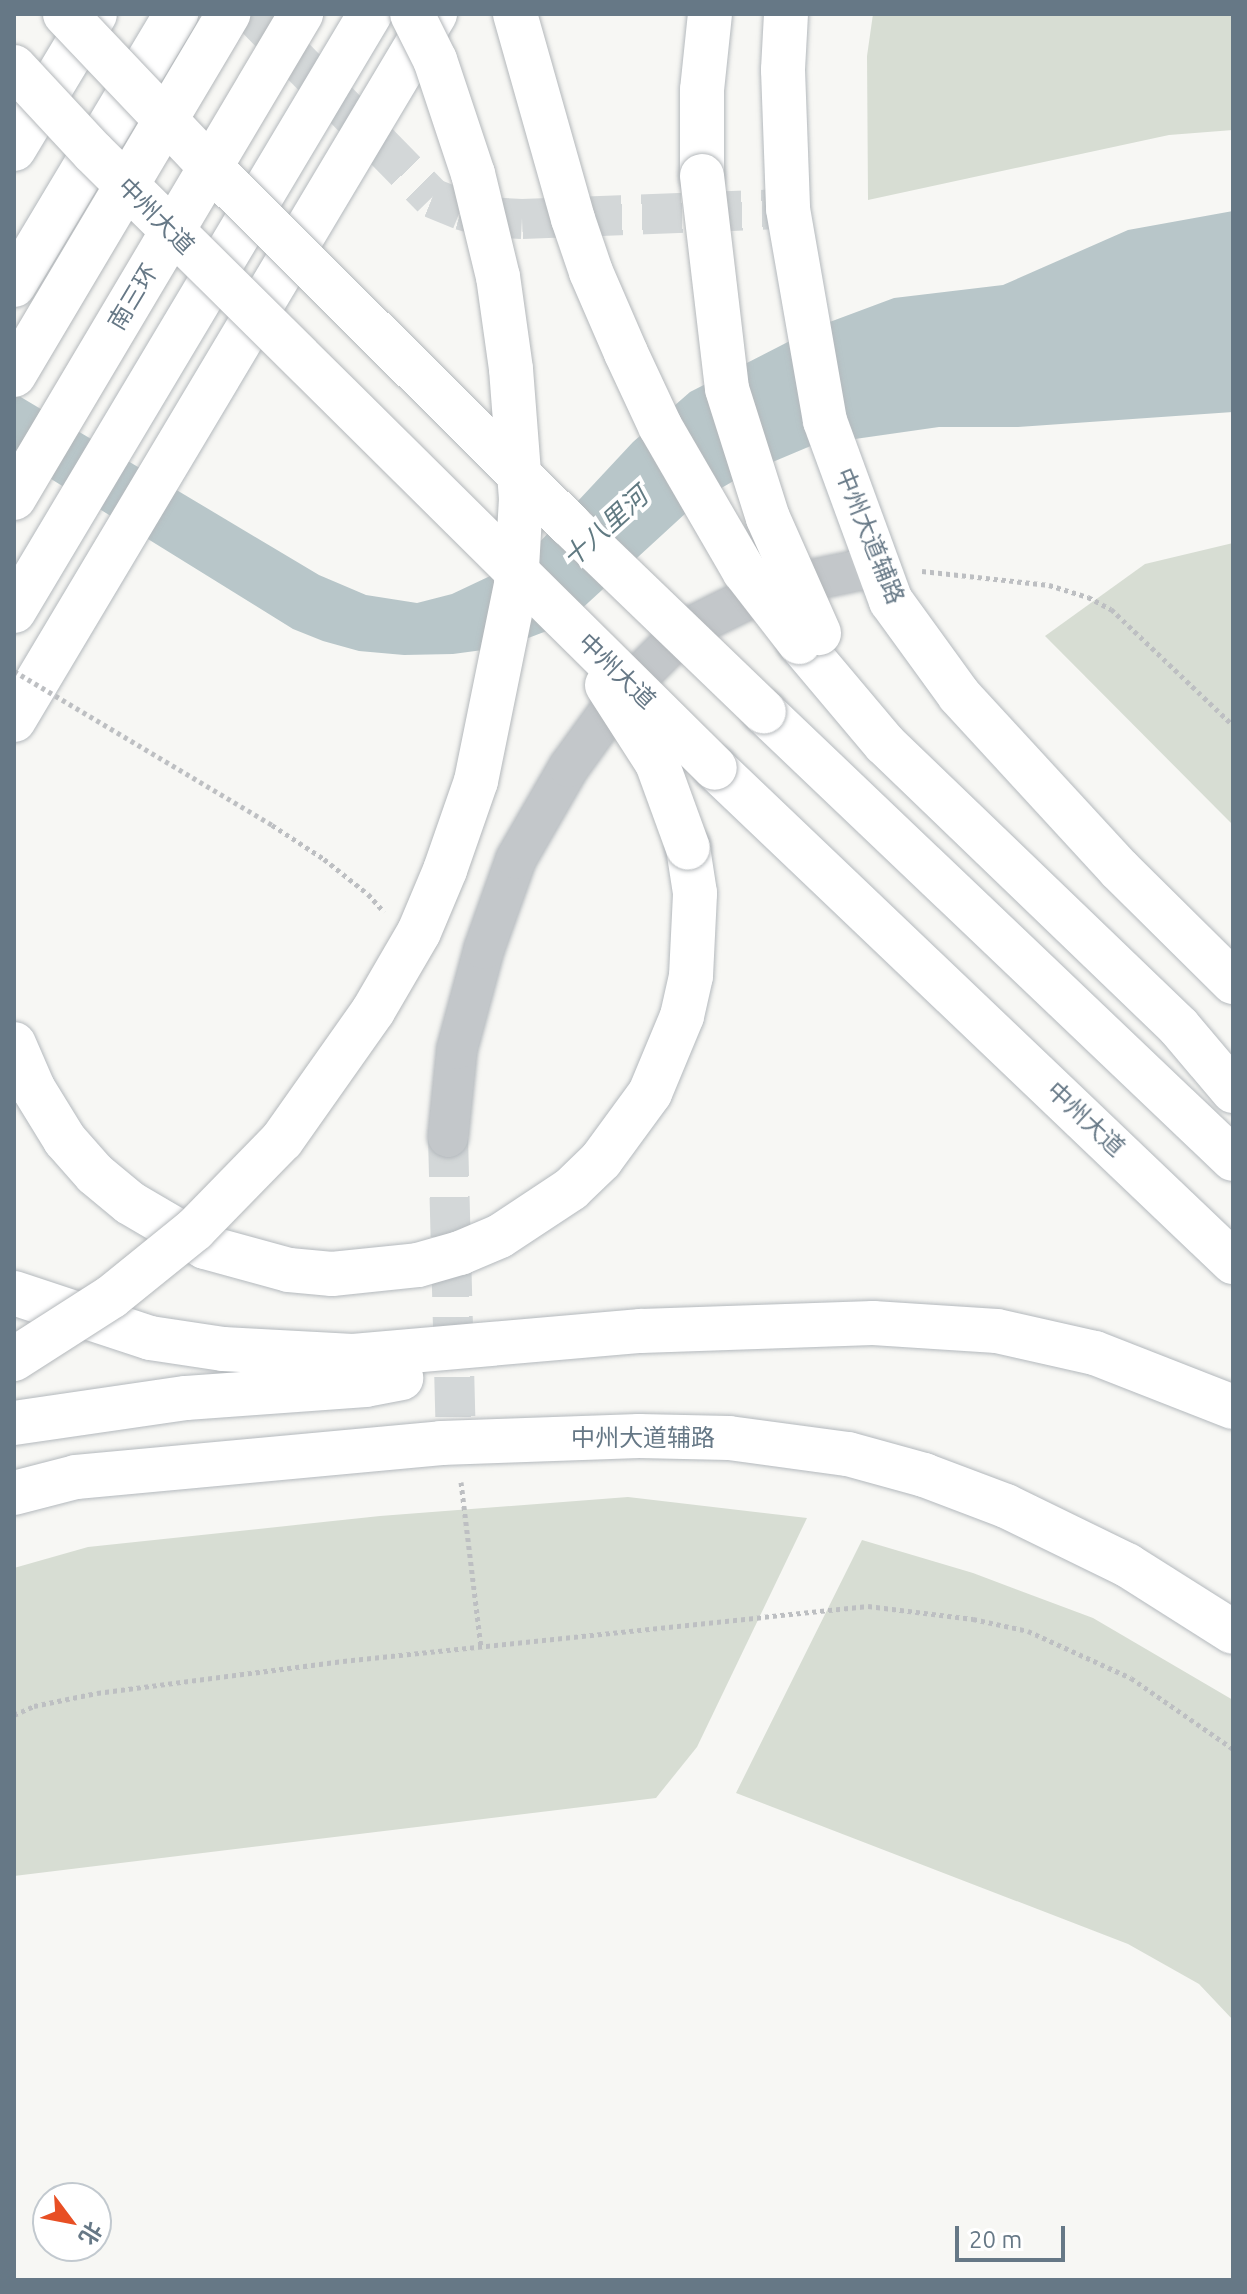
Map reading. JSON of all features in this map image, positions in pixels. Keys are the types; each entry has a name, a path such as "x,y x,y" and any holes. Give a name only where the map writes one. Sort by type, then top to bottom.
{"main road":[{"path":"65,14 213,170 570,525 1233,1159"},
{"path":"14,149 95,14"},
{"path":"19,277 176,14"},
{"path":"14,375 228,14"},
{"name":"南三环","path":"14,498 301,14"},
{"path":"21,599 370,14"},
{"path":"14,1359 111,1297 195,1229 282,1140 373,1011 419,932 476,781 516,585 521,499 511,369 498,277 473,174 435,60 412,14"},
{"path":"14,720 435,14"},
{"path":"515,14 591,272 660,426 744,571 809,638 861,715 885,744 1179,1027 1233,1091"},
{"path":"710,14 702,90 702,176 727,389 809,638"},
{"name":"中州大道辅路","path":"786,14 783,70 790,222 825,421 891,601 959,695 1119,869 1233,982"},
{"name":"中州大道","path":"14,67 104,164 715,768 1233,1262"},
{"path":"14,1044 33,1088 65,1140 95,1174 167,1227 205,1247 289,1270 332,1274 418,1265 500,1236 560,1197 601,1160 650,1093 682,1016 691,976 695,893 688,848 657,763 564,619"},
{"path":"14,1293 150,1338 223,1349 353,1356 641,1331 873,1323 997,1331 1095,1353 1233,1407"},
{"path":"14,1423 186,1398 366,1385 641,1331"},
{"name":"中州大道辅路","path":"14,1493 76,1477 456,1443 639,1436 729,1438 848,1454 924,1475 1006,1506 1127,1565 1233,1632"}],"street":[{"path":"448,1137 457,1049 484,949 516,859 569,767 624,691 685,630 768,589 875,556"}],"path":[{"path":"875,556 1049,585 1088,597 1111,609 1233,725"},
{"path":"14,671 272,825"},
{"path":"456,1443 481,1647"},
{"path":"14,1715 34,1706 97,1693 343,1661 868,1606 973,1619 1028,1631 1106,1665 1185,1712 1233,1749"}],"shaded area":[{"path":"873,14 1233,14 1233,130 1169,135 868,200 867,56"},
{"path":"1233,543 1233,825 1045,636 1145,564"},
{"path":"628,1497 807,1518 697,1747 656,1798 14,1876 14,1568 88,1547 380,1516"},
{"path":"862,1540 973,1573 1093,1618 1233,1700 1233,2020 1199,1984 1128,1944 736,1793"}],"water":[{"name":"十八里河","path":"1233,211 1233,412 1018,427 939,427 813,445 749,472 699,501 565,624 505,647 453,654 404,655 359,651 323,641 293,629 14,456 14,393 319,575 366,595 417,603 452,594 488,577 536,546 633,442 690,392 819,326 894,298 1003,285 1128,230"}],"tunnel":[{"path":"252,14 432,198 461,210 485,217 522,219 788,209"},
{"path":"448,1137 456,1443"}]}
